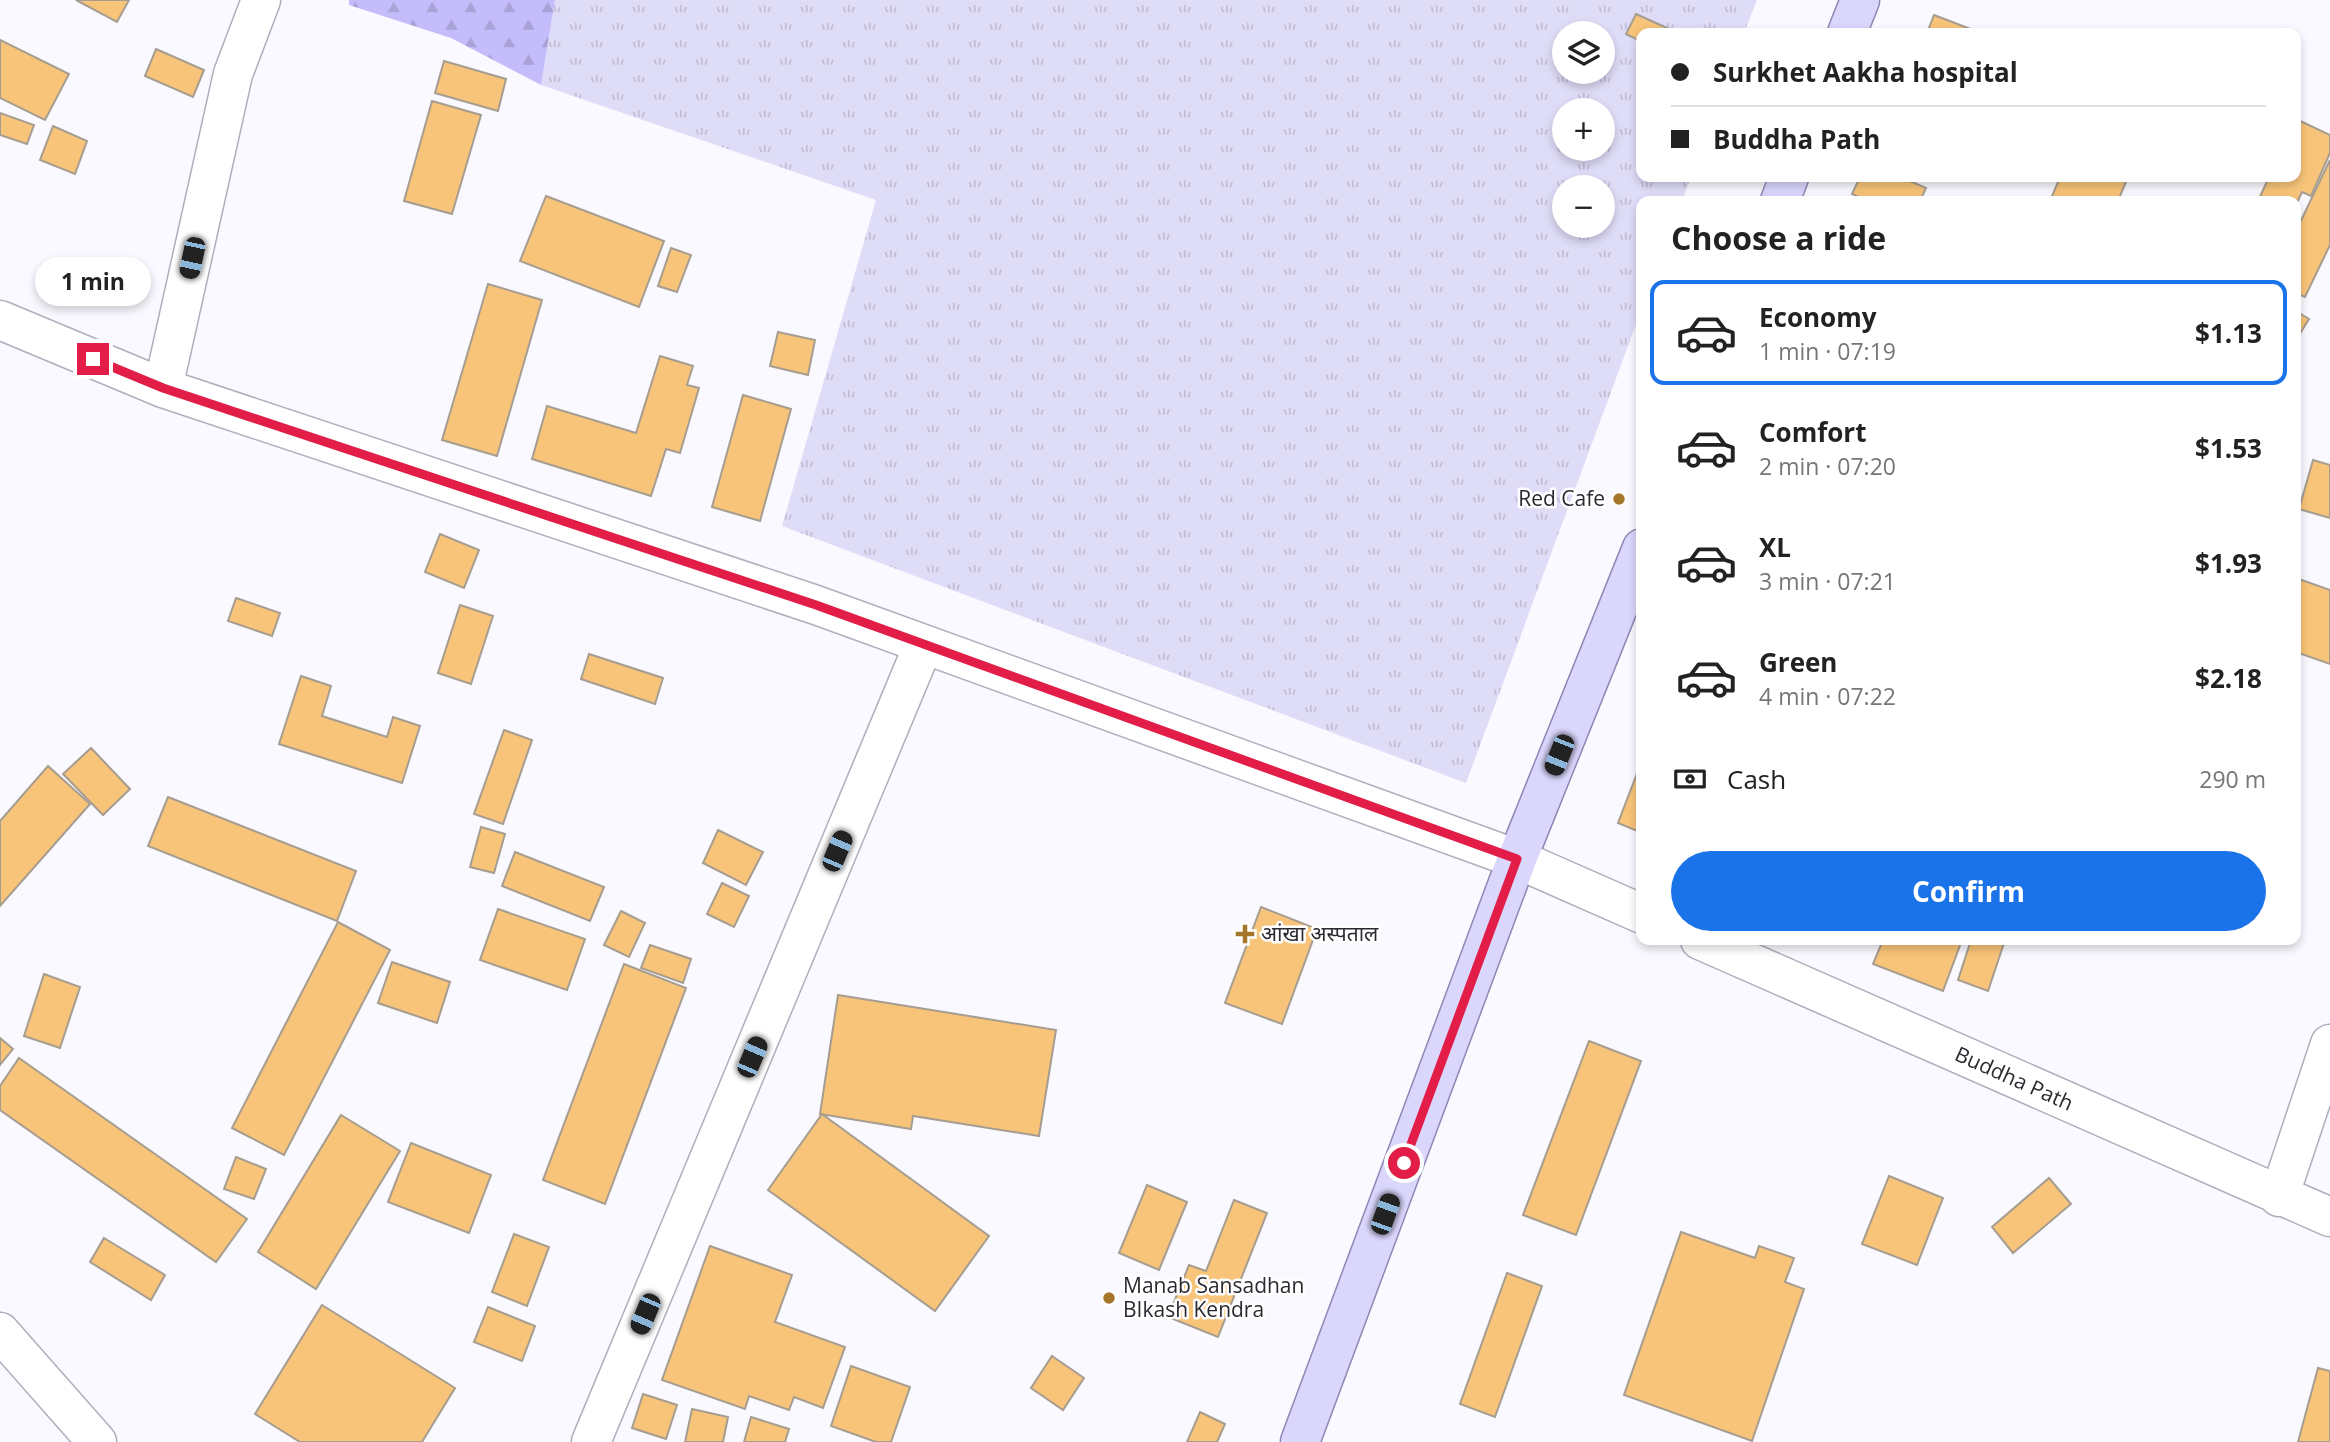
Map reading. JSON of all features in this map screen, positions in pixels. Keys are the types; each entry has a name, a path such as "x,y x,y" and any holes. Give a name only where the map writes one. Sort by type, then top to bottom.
{"main road":[{"path":"1849,28 1860,0"},
{"path":"1300,1442 1517,859 1636,563"}],"street":[{"path":"163,388 233,74 261,0"},
{"path":"0,320 163,388 816,605 1517,859 1636,911"},
{"path":"591,1442 923,646"},
{"name":"Buddha Path","path":"1711,945 2279,1197 2330,1217"},
{"path":"2279,1197 2330,1044"},
{"path":"0,1332 97,1442"}],"green space":[{"path":"349,0 555,0 541,85 451,38 349,5"},
{"path":"555,0 1757,0 1746,28 1636,28 1636,182 1689,182 1684,196 1636,196 1636,324 1466,783 782,526 876,200 541,85"}],"building":[{"path":"76,0 129,0 117,22"},
{"path":"1636,14 1667,28 1636,28 1636,39 1626,34"},
{"path":"1934,15 1968,28 1929,28"},
{"path":"0,40 69,74 45,120 0,98"},
{"path":"156,49 204,70 193,97 145,76"},
{"path":"444,61 506,79 498,111 435,93"},
{"path":"432,101 481,115 452,214 404,201"},
{"path":"0,113 34,125 27,144 0,135"},
{"path":"2301,121 2330,135 2330,153 2311,196 2302,192 2300,196 2260,196 2267,182 2301,182"},
{"path":"53,126 87,141 75,174 40,160"},
{"path":"2330,160 2330,245 2305,297 2301,295 2301,221"},
{"path":"1858,182 1912,182 1926,188 1922,196 1852,194"},
{"path":"2058,182 2126,182 2120,196 2052,196"},
{"path":"546,196 664,241 639,307 520,261"},
{"path":"671,248 691,255 677,292 658,286"},
{"path":"488,284 542,300 497,456 442,440"},
{"path":"2301,314 2309,319 2301,332"},
{"path":"778,332 815,340 808,375 770,366"},
{"path":"660,356 693,366 687,385 699,388 680,453 666,449 651,496 532,459 547,406 636,433"},
{"path":"743,395 791,409 760,521 712,507"},
{"path":"2313,460 2330,465 2330,518 2301,510"},
{"path":"440,534 479,550 464,588 425,572"},
{"path":"2301,580 2330,590 2330,664 2301,654"},
{"path":"236,598 280,613 272,636 228,621"},
{"path":"460,605 493,616 471,684 438,673"},
{"path":"589,654 663,678 655,704 581,679"},
{"path":"301,676 331,686 322,716 387,737 393,717 420,726 402,783 279,744"},
{"path":"504,730 532,740 503,824 474,814"},
{"path":"91,748 130,789 103,815 63,774"},
{"path":"48,766 90,804 0,906 0,821"},
{"path":"1636,776 1636,830 1618,823"},
{"path":"168,797 356,871 337,921 148,846"},
{"path":"481,827 505,834 494,873 470,867"},
{"path":"718,830 763,852 746,885 703,863"},
{"path":"515,852 604,887 590,921 502,886"},
{"path":"722,883 749,896 734,927 707,914"},
{"path":"1261,907 1317,929 1282,1024 1225,1003"},
{"path":"498,909 585,939 567,990 480,960"},
{"path":"621,911 645,923 629,957 604,945"},
{"path":"338,922 390,950 284,1155 232,1128"},
{"path":"650,945 691,959 683,983 641,968"},
{"path":"1881,945 1960,945 1943,991 1873,964"},
{"path":"1969,945 2003,945 1988,991 1958,980"},
{"path":"392,962 450,982 437,1023 378,1003"},
{"path":"624,964 686,988 605,1204 543,1180"},
{"path":"44,974 80,987 60,1048 24,1036"},
{"path":"838,995 1056,1030 1039,1136 913,1116 911,1129 820,1114"},
{"path":"0,1038 13,1049 0,1065"},
{"path":"1589,1041 1641,1061 1576,1235 1523,1215"},
{"path":"19,1058 247,1219 216,1262 0,1110 0,1086"},
{"path":"822,1114 989,1236 935,1311 768,1190"},
{"path":"341,1115 400,1151 316,1289 258,1252"},
{"path":"411,1143 491,1175 469,1233 388,1202"},
{"path":"236,1157 266,1169 254,1199 224,1189"},
{"path":"1889,1176 1943,1198 1917,1265 1862,1244"},
{"path":"2049,1178 2071,1204 2013,1253 1992,1227"},
{"path":"1147,1185 1187,1202 1159,1270 1119,1253"},
{"path":"1234,1200 1267,1213 1218,1337 1168,1317 1189,1265 1206,1271"},
{"path":"1681,1232 1755,1258 1759,1246 1794,1258 1785,1282 1804,1289 1752,1441 1624,1395"},
{"path":"514,1234 549,1247 527,1306 492,1292"},
{"path":"104,1238 165,1275 151,1300 90,1262"},
{"path":"710,1246 792,1275 775,1322 845,1347 823,1408 794,1397 789,1410 749,1396 745,1409 662,1380"},
{"path":"1507,1273 1542,1286 1495,1417 1460,1404"},
{"path":"322,1305 455,1388 422,1442 300,1442 255,1414"},
{"path":"488,1307 535,1326 522,1361 474,1342"},
{"path":"1052,1356 1084,1378 1063,1410 1031,1388"},
{"path":"851,1366 910,1387 891,1442 876,1442 831,1426"},
{"path":"2318,1368 2330,1371 2330,1442 2298,1442"},
{"path":"643,1394 677,1405 666,1439 632,1428"},
{"path":"692,1409 728,1417 723,1442 685,1442"},
{"path":"1200,1412 1225,1424 1217,1442 1187,1442"},
{"path":"751,1417 789,1429 785,1442 744,1442"}],"place":[{"name":"Red Cafe","path":"1619,499"},
{"name":"आंखा अस्पताल","path":"1245,934"},
{"name":"Manab Sansadhan BIkash Kendra","path":"1109,1298"}],"route":[{"path":"93,359 163,388 816,605 1517,859 1404,1163"}]}
